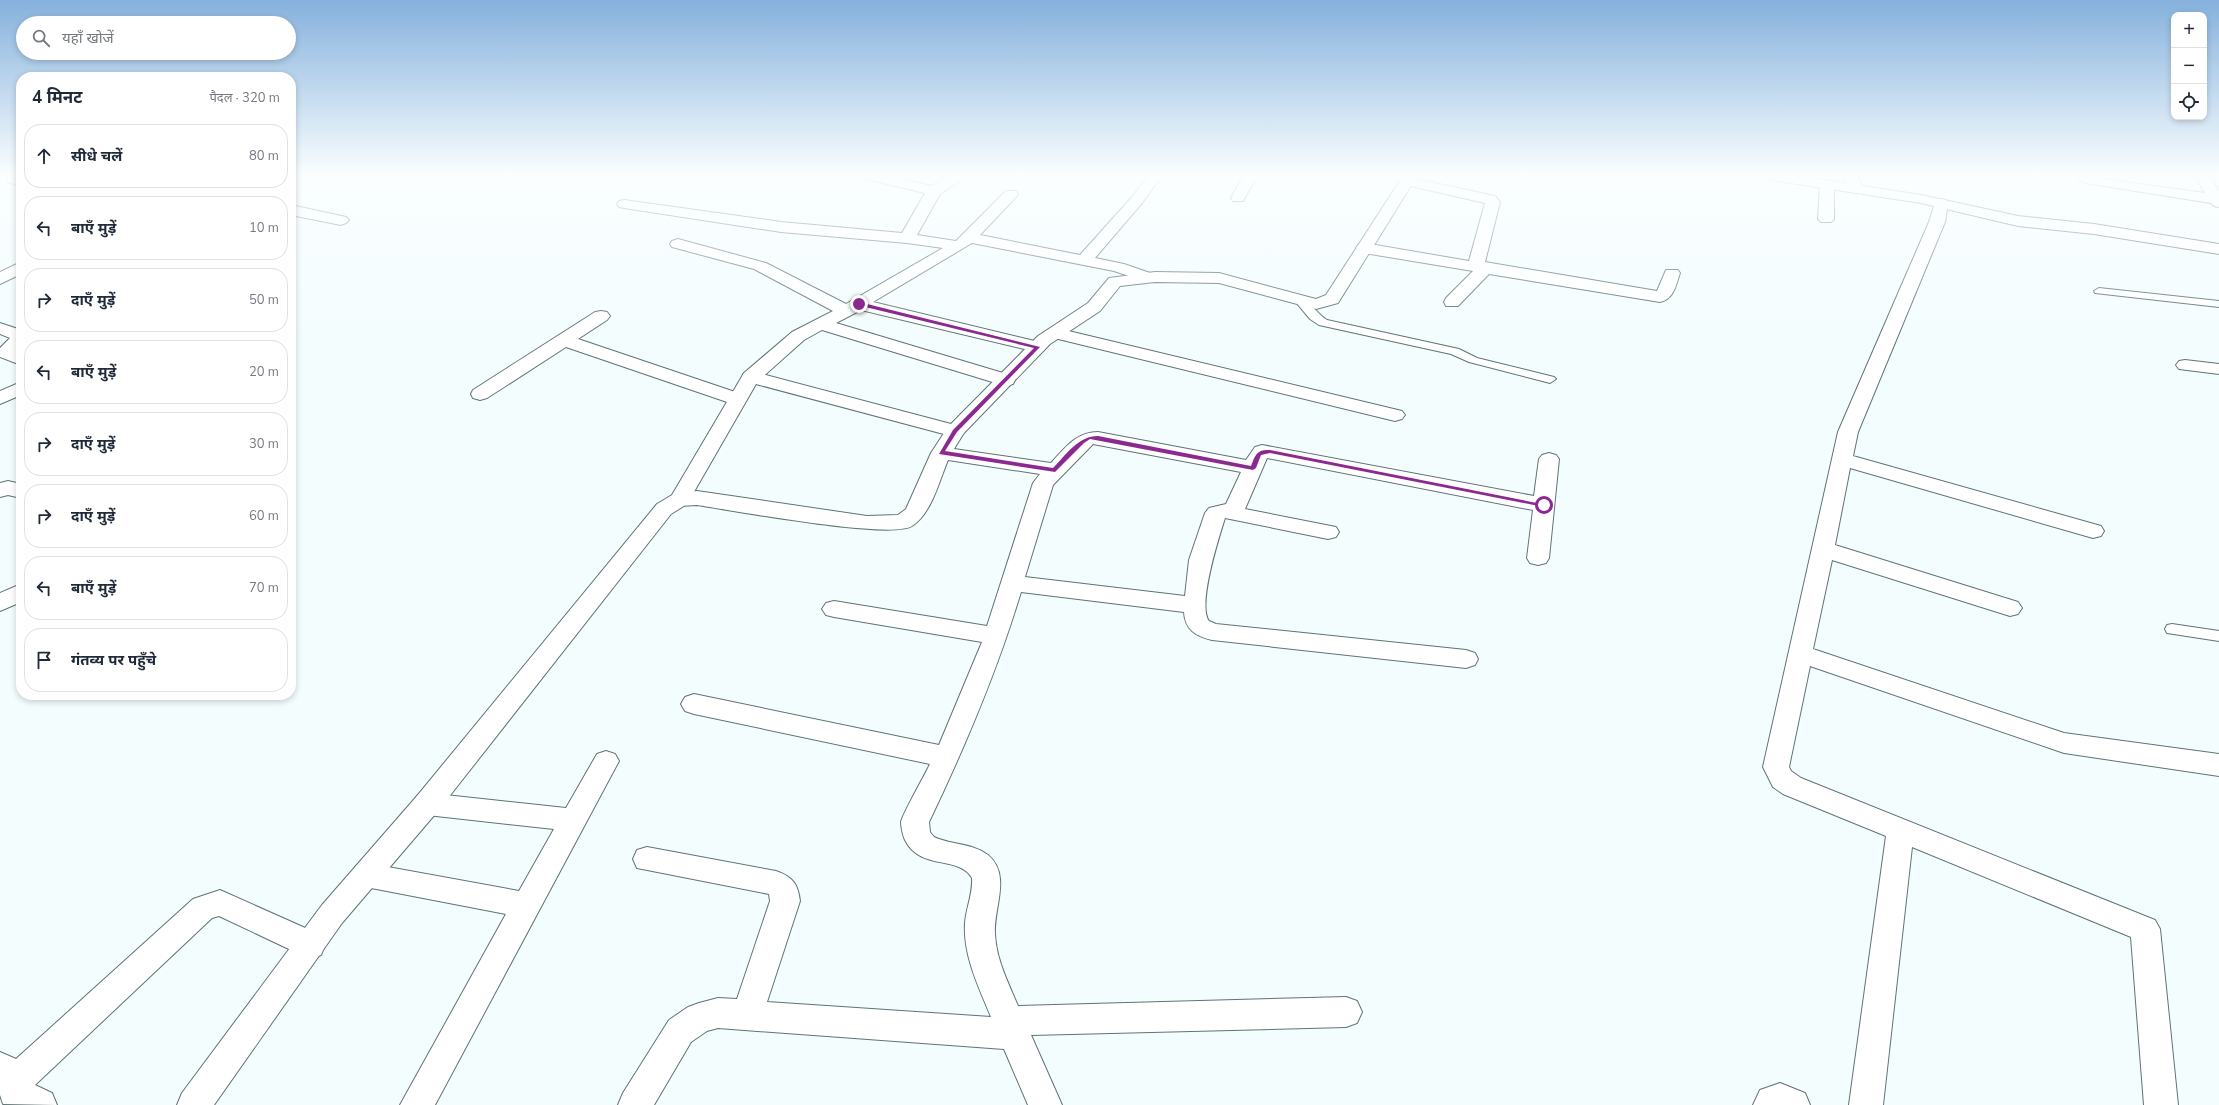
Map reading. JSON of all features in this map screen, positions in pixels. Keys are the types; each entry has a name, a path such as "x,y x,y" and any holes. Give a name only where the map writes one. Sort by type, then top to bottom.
{"street":[{"path":"787,228 964,242 1118,267 1147,277"},
{"path":"907,238 913,228"},
{"path":"194,1105 332,914 427,804 664,509 680,499 751,377 785,346 820,324 852,308 964,242 978,228"},
{"path":"1083,261 1113,228"},
{"path":"680,499 697,498 867,523 903,522 915,513 941,453 955,431 1038,347 1094,306 1115,282 1147,277 1219,278 1300,301 1316,304 1332,299 1377,228"},
{"path":"1452,302 1481,267 1488,228"},
{"path":"1935,228 1848,432 1776,767 1782,778 1792,786 2145,929 2161,1105"},
{"path":"2080,228 2219,249"},
{"path":"678,244 760,266 852,308 1038,347"},
{"path":"1364,248 1660,297 1664,294 1672,273"},
{"path":"0,280 16,270"},
{"path":"480,394 601,316"},
{"path":"820,324 1006,380"},
{"path":"0,328 16,335"},
{"path":"1056,333 1395,415"},
{"path":"564,340 738,399"},
{"path":"16,342 7,351 7,354 16,358"},
{"path":"2186,365 2219,369"},
{"path":"751,377 955,431"},
{"path":"0,398 16,390"},
{"path":"1045,1105 1010,1028 982,952 980,919 987,877 979,863 961,855 930,850 920,843 914,832 914,822 947,757 996,636 1043,483 1055,470 1082,442 1089,438 1098,438 1253,468"},
{"path":"1227,512 1234,509 1259,454 1262,451 1270,451 1544,505"},
{"path":"941,453 1055,470"},
{"path":"1538,558 1549,459"},
{"path":"1842,459 2093,530"},
{"path":"0,490 8,488 16,490"},
{"path":"1328,532 1227,512 1221,511 1216,513 1200,560 1195,605 1196,620 1201,627 1212,632 1466,659"},
{"path":"1822,549 2010,608"},
{"path":"1013,583 1195,605"},
{"path":"0,603 16,595"},
{"path":"834,609 996,636"},
{"path":"1800,654 2064,743 2219,765"},
{"path":"694,704 947,757"},
{"path":"417,1105 606,761"},
{"path":"427,804 574,820"},
{"path":"1866,1105 1900,831"},
{"path":"647,859 776,883 784,889 785,901 747,1015"},
{"path":"366,875 527,905"},
{"path":"40,1105 15,1092 15,1086 9,1073 203,908 211,904 220,903 310,945"},
{"path":"635,1105 680,1031 699,1018 718,1013 1010,1028 1346,1012"},
{"path":"1770,1105 1772,1102 1780,1100 1793,1105"}],"lane":[{"path":"2099,291 2219,304"},
{"path":"1300,301 1314,317 1323,323 1455,351 1472,360 1550,379"},
{"path":"2172,629 2219,636"}],"route":[{"path":"859,304 1038,347 955,431 941,453 1055,470 1082,442 1089,438 1098,438 1253,468 1259,454 1262,451 1270,451 1544,505"}]}
